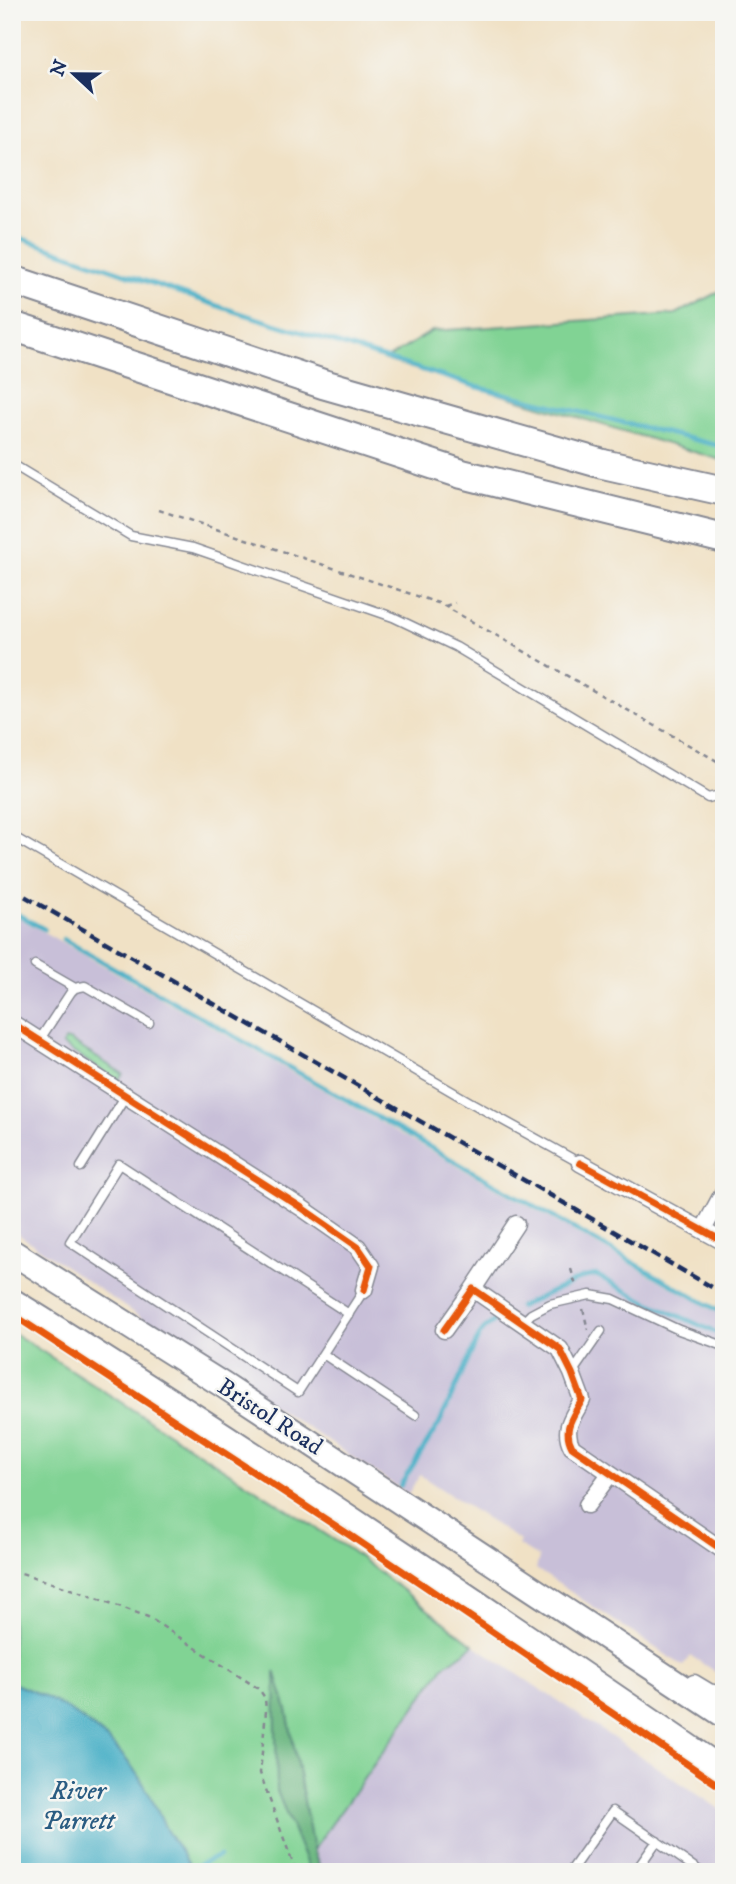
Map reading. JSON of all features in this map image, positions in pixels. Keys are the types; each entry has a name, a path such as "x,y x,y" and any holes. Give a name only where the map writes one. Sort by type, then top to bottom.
{"highway":[{"path":"12,280 323,384 604,464 724,491"},
{"path":"12,326 462,474 724,539"}],"main road":[{"name":"Bristol Road","path":"12,1252 223,1385 724,1715"},
{"name":"Bristol Road","path":"12,1301 296,1481 724,1771"}],"street":[{"path":"12,1023 302,1208 358,1247 371,1266 364,1290"},
{"path":"580,1163 724,1242"},
{"path":"703,1230 724,1191"},
{"path":"444,1330 516,1224"},
{"path":"12,1238 40,1255 141,1335"},
{"path":"472,1289 560,1349 582,1400 566,1436 572,1447 724,1551"},
{"path":"587,1505 610,1474"},
{"name":"Bristol Road","path":"527,1584 557,1594 690,1681 709,1692 724,1695"}],"lane":[{"path":"12,464 131,536 193,548 393,617 456,647 708,798 724,794"},
{"path":"12,836 580,1163"},
{"path":"35,965 75,988 89,987 149,1023"},
{"path":"40,1039 75,988"},
{"path":"81,1167 126,1095"},
{"path":"349,1314 119,1164 70,1242 298,1392 349,1314 364,1290"},
{"path":"522,1323 531,1314 550,1304 590,1295 613,1299 679,1330 724,1346"},
{"path":"572,1373 601,1331"},
{"path":"323,1354 415,1415"},
{"path":"570,1872 613,1811 701,1872"},
{"path":"635,1872 657,1841"}],"path":[{"path":"159,510 445,606 724,765"},
{"path":"445,606 455,603"},
{"path":"571,1269 590,1336"},
{"path":"12,1570 148,1617 259,1689 265,1698 266,1711 260,1773 296,1872"}],"shaded area":[{"path":"12,914 724,1317 724,1678 691,1656 683,1666 536,1569 539,1558 518,1545 520,1541 420,1475 408,1494 12,1230"},
{"path":"474,1645 724,1812 724,1872 322,1872 313,1850 444,1666"}],"green space":[{"path":"724,289 724,461 385,360 432,331 676,314"},
{"path":"65,1040 123,1074 118,1081 62,1045"},
{"path":"12,1332 350,1550 474,1645 444,1666 313,1850 287,1710 276,1675 277,1791 310,1872 193,1872 167,1831 148,1792 123,1756 90,1725 72,1713 53,1701 12,1683"},
{"path":"275,1671 287,1710 313,1850 322,1872 310,1872 277,1791"}],"water":[{"name":"River Parrett","path":"12,1683 53,1701 72,1713 123,1756 148,1792 167,1831 193,1872 12,1872"}],"waterway":[{"path":"12,235 221,307 477,387 724,447"},
{"path":"12,911 44,929"},
{"path":"63,939 724,1314"},
{"path":"519,1307 581,1278 596,1275 645,1301 724,1336"},
{"path":"400,1486 439,1424 479,1336 499,1317"},
{"path":"184,1872 219,1856"}],"railway":[{"path":"12,889 724,1294"}],"cycle path":[{"path":"12,1023 302,1208 358,1247 371,1266 364,1290"},
{"path":"580,1163 724,1242"},
{"path":"444,1330 473,1289 560,1349 582,1400 568,1428 572,1447 724,1551"},
{"path":"12,1314 351,1536 724,1789"}]}
